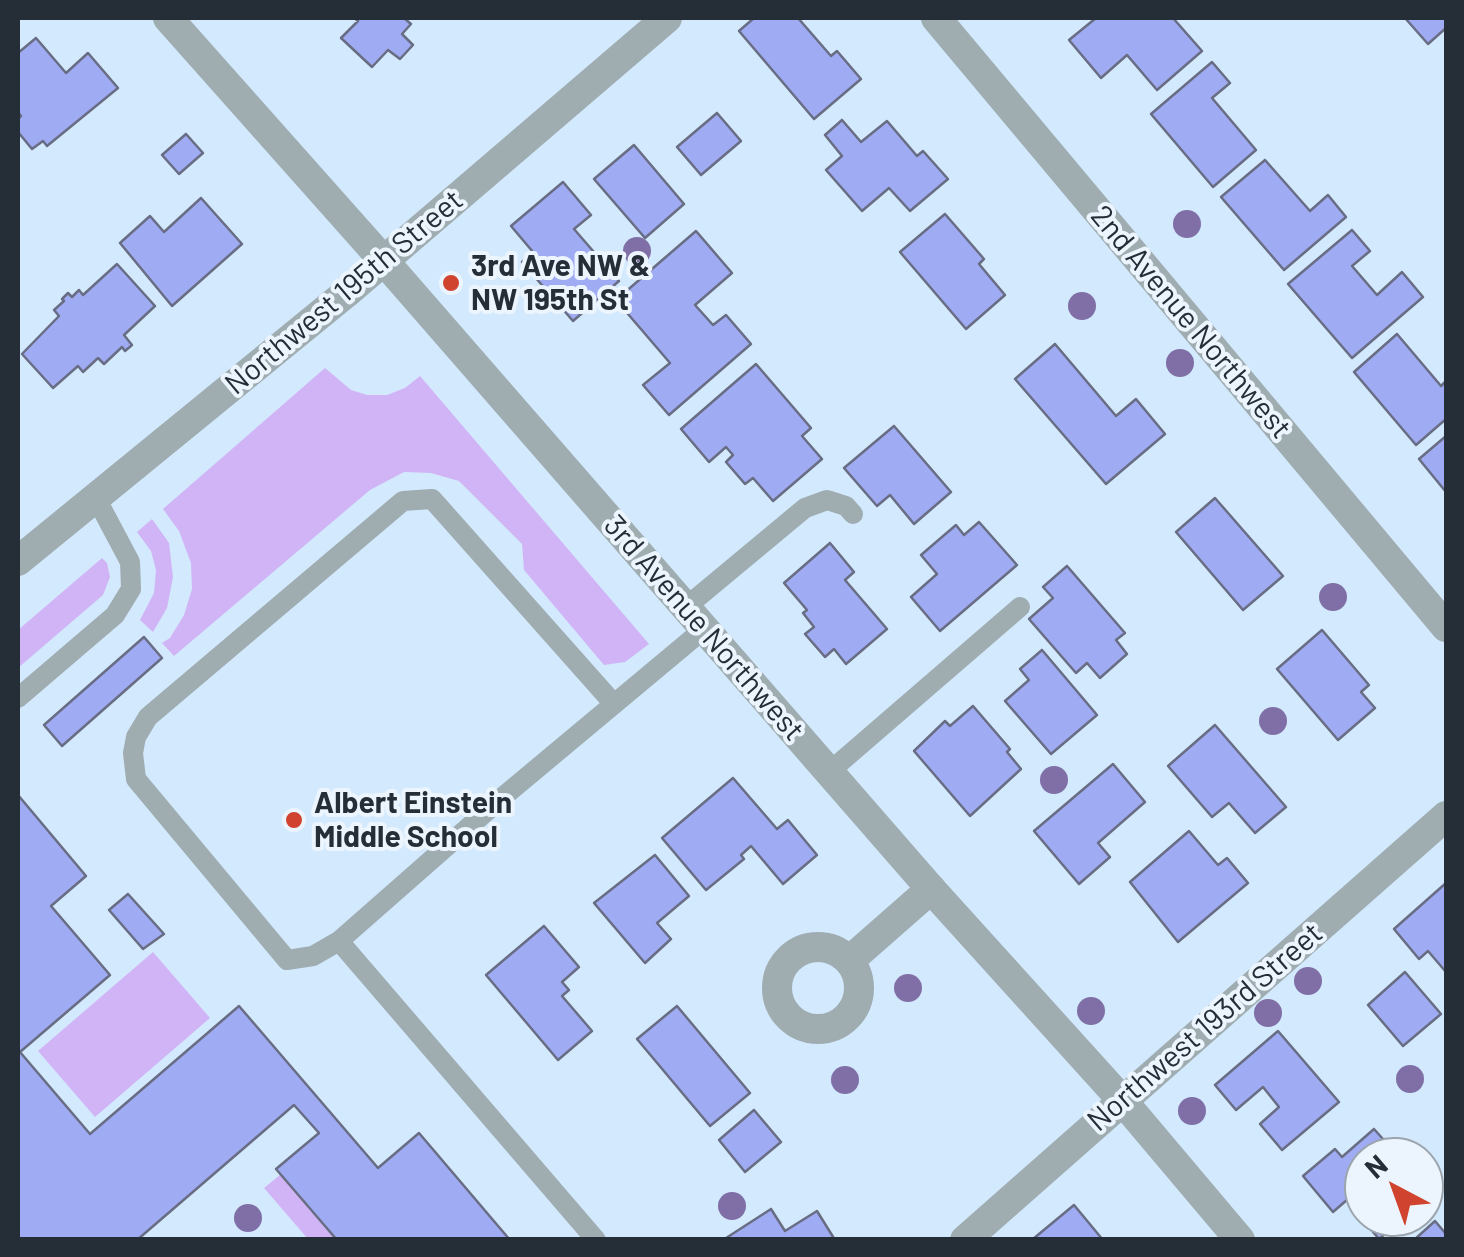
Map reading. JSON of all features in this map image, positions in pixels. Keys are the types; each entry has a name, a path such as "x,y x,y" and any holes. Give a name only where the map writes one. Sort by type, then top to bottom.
{"street":[{"name":"3rd Avenue Northwest","path":"168,18 1121,1099 1240,1240"},
{"name":"Northwest 195th Street","path":"18,562 384,260 666,18"},
{"name":"2nd Avenue Northwest","path":"936,18 1446,627"},
{"name":"Northwest 193rd Street","path":"965,1240 1446,816"},
{"path":"849,961 931,888"}],"lane":[{"path":"18,698 115,615 132,589 130,562 95,496"},
{"path":"614,704 432,499 403,501 148,717 136,736 136,779 286,960 313,956 339,941 614,704 805,508 827,500 846,506 854,514"},
{"path":"830,772 1020,607"},
{"path":"339,941 596,1240"}],"shaded area":[{"path":"325,368 351,390 367,395 387,395 420,376 649,644 625,662 604,665 524,570 522,544 459,481 431,473 404,472 370,490 174,656 162,643 170,638 184,615 192,589 191,563 179,531 163,509"},
{"path":"152,519 169,543 173,577 167,608 153,632 140,620 154,593 156,570 151,551 137,532"},
{"path":"102,558 110,577 103,595 18,668 18,630"},
{"path":"153,952 210,1018 95,1117 38,1051"},
{"path":"280,1175 335,1239 308,1239 264,1188"}],"building":[{"path":"354,18 404,18 411,24 402,34 413,45 400,59 388,50 372,67 341,38 358,21"},
{"path":"754,18 798,18 831,56 837,51 861,79 814,119 739,31"},
{"path":"1096,18 1173,18 1202,51 1157,90 1127,55 1101,78 1069,40"},
{"path":"1405,18 1446,18 1446,28 1428,44"},
{"path":"36,38 66,73 88,53 118,88 47,146 43,141 32,149 18,132 18,53"},
{"path":"1212,62 1230,83 1212,98 1256,150 1213,187 1151,114"},
{"path":"717,113 741,141 701,175 677,147"},
{"path":"842,120 861,142 887,121 917,156 923,151 948,179 910,211 889,188 862,211 826,170 842,156 825,135"},
{"path":"186,134 203,153 179,174 162,155"},
{"path":"634,145 684,204 645,238 594,179"},
{"path":"1265,160 1310,211 1328,195 1346,217 1284,270 1221,197"},
{"path":"563,182 591,215 574,229 619,281 573,321 522,262 533,252 511,226"},
{"path":"201,198 242,244 172,306 120,243 150,216 164,232"},
{"path":"945,214 984,259 979,264 1005,295 966,329 900,252"},
{"path":"1352,230 1370,251 1352,266 1377,295 1402,272 1423,297 1352,358 1288,284"},
{"path":"696,231 732,273 695,305 713,325 726,315 751,344 669,415 643,385 670,363 616,300"},
{"path":"117,264 155,306 124,335 132,345 125,351 122,347 104,364 98,358 83,372 78,366 53,388 22,354 59,316 54,310 68,293 72,297 79,290 83,295"},
{"path":"1397,334 1441,386 1446,381 1446,419 1416,445 1354,372"},
{"path":"1055,344 1116,416 1136,399 1165,434 1106,484 1015,379"},
{"path":"756,364 811,428 802,436 822,459 773,501 753,478 745,484 726,462 733,455 726,447 709,462 681,429"},
{"path":"894,426 951,492 914,524 890,495 877,506 844,468"},
{"path":"1446,436 1446,492 1419,459"},
{"path":"1215,498 1283,576 1243,610 1176,532"},
{"path":"979,522 1017,565 940,631 911,597 937,574 921,555 956,525 964,535"},
{"path":"830,543 854,572 845,580 887,629 846,664 834,649 825,657 805,634 814,627 803,613 807,610 784,583"},
{"path":"1067,566 1125,633 1116,640 1127,654 1100,678 1087,663 1076,673 1029,619 1053,598 1043,587"},
{"path":"1322,630 1369,685 1361,692 1375,708 1338,740 1277,669"},
{"path":"144,637 162,658 62,746 44,725"},
{"path":"1042,650 1097,715 1051,754 1005,701 1029,680 1020,669"},
{"path":"973,706 1010,749 1007,752 1021,769 970,816 914,751 945,721 950,726"},
{"path":"1215,725 1286,807 1255,833 1229,803 1212,817 1168,766"},
{"path":"1113,764 1145,802 1098,843 1110,857 1079,884 1034,831"},
{"path":"733,778 777,829 788,820 817,855 783,884 751,846 741,855 744,859 706,890 662,838"},
{"path":"18,795 86,876 51,906 110,975 20,1052 90,1134 239,1006 378,1168 419,1133 510,1240 337,1240 276,1169 319,1133 294,1105 137,1240 18,1240"},
{"path":"1189,831 1218,865 1227,858 1248,883 1178,942 1130,882"},
{"path":"655,855 689,896 657,923 671,939 645,963 594,903"},
{"path":"1446,883 1446,972 1428,951 1419,959 1394,929"},
{"path":"128,894 164,934 143,949 109,910"},
{"path":"544,926 579,967 562,982 569,990 562,996 592,1031 558,1060 486,975"},
{"path":"1405,972 1441,1014 1403,1046 1368,1005"},
{"path":"677,1006 750,1093 710,1126 637,1039"},
{"path":"1278,1031 1339,1102 1282,1150 1260,1124 1279,1107 1263,1087 1236,1110 1215,1085"},
{"path":"754,1110 781,1142 745,1172 719,1140"},
{"path":"1374,1129 1381,1137 1365,1137"},
{"path":"1335,1149 1342,1157 1344,1203 1333,1212 1303,1176"},
{"path":"1074,1205 1103,1240 1033,1240 1033,1239"},
{"path":"771,1209 785,1231 817,1211 835,1240 723,1240"},
{"path":"1444,1232 1446,1234 1446,1240 1414,1240 1444,1237"}],"place":[{"name":"3rd Ave NW & NW 195th St","path":"451,283"},
{"name":"Albert Einstein Middle School","path":"294,820"}]}
